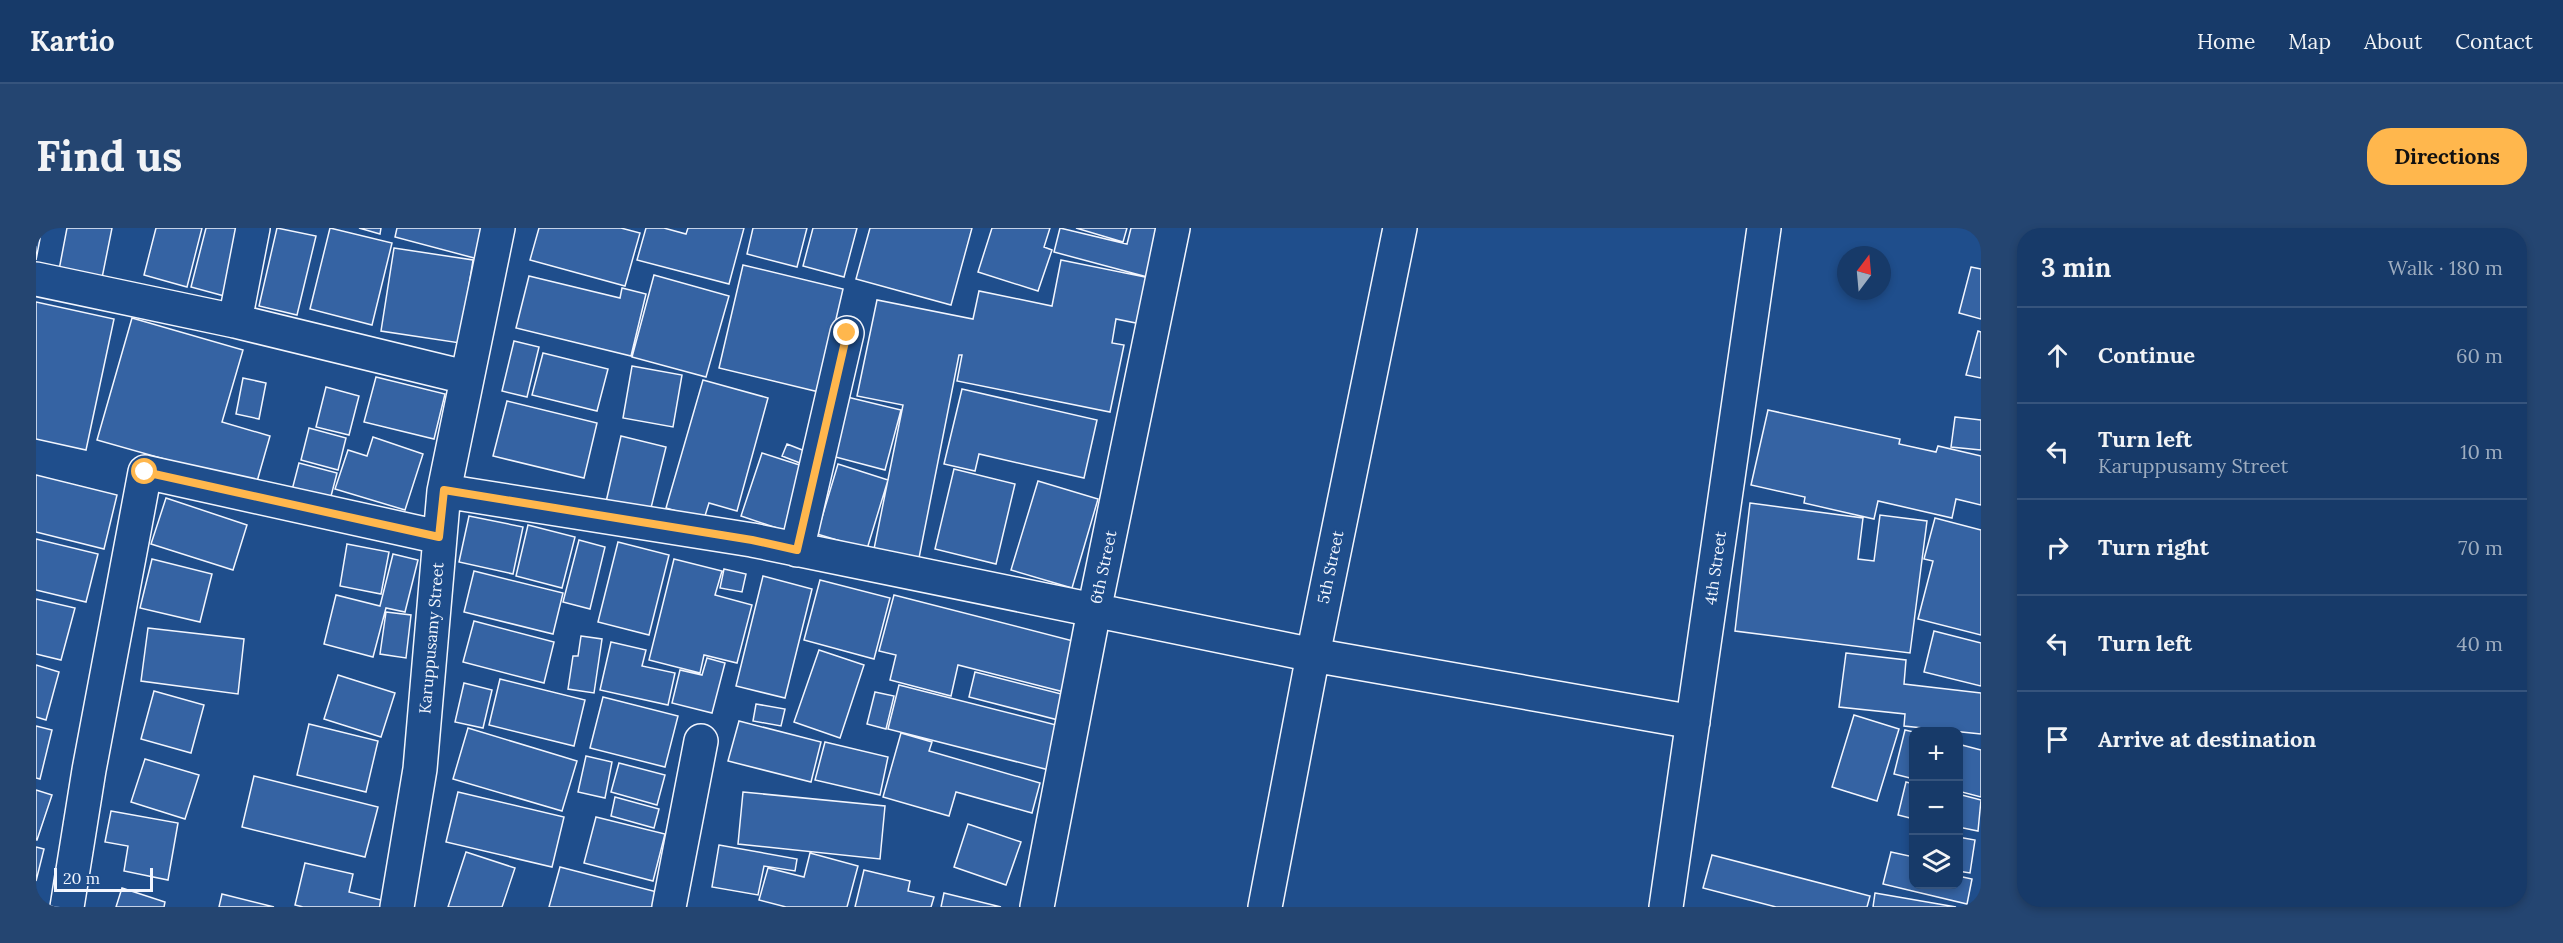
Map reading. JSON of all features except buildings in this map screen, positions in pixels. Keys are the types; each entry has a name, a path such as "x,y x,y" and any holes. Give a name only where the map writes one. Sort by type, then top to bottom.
{"street":[{"path":"235,321 253,228"},
{"name":"Karuppusamy Street","path":"397,907 420,769 444,490 465,377 498,228"},
{"name":"6th Street","path":"1037,907 1094,611 1173,228"},
{"name":"5th Street","path":"1265,907 1312,655 1400,228"},
{"name":"4th Street","path":"1666,907 1764,228"},
{"path":"36,279 235,321 465,377"},
{"path":"797,550 847,333"},
{"path":"67,907 89,770 145,472 439,537"},
{"path":"444,490 752,540 1312,655 1693,722"},
{"path":"669,907 700,741"}],"route":[{"path":"145,472 439,537 444,490 752,540 797,550 847,333"}]}
